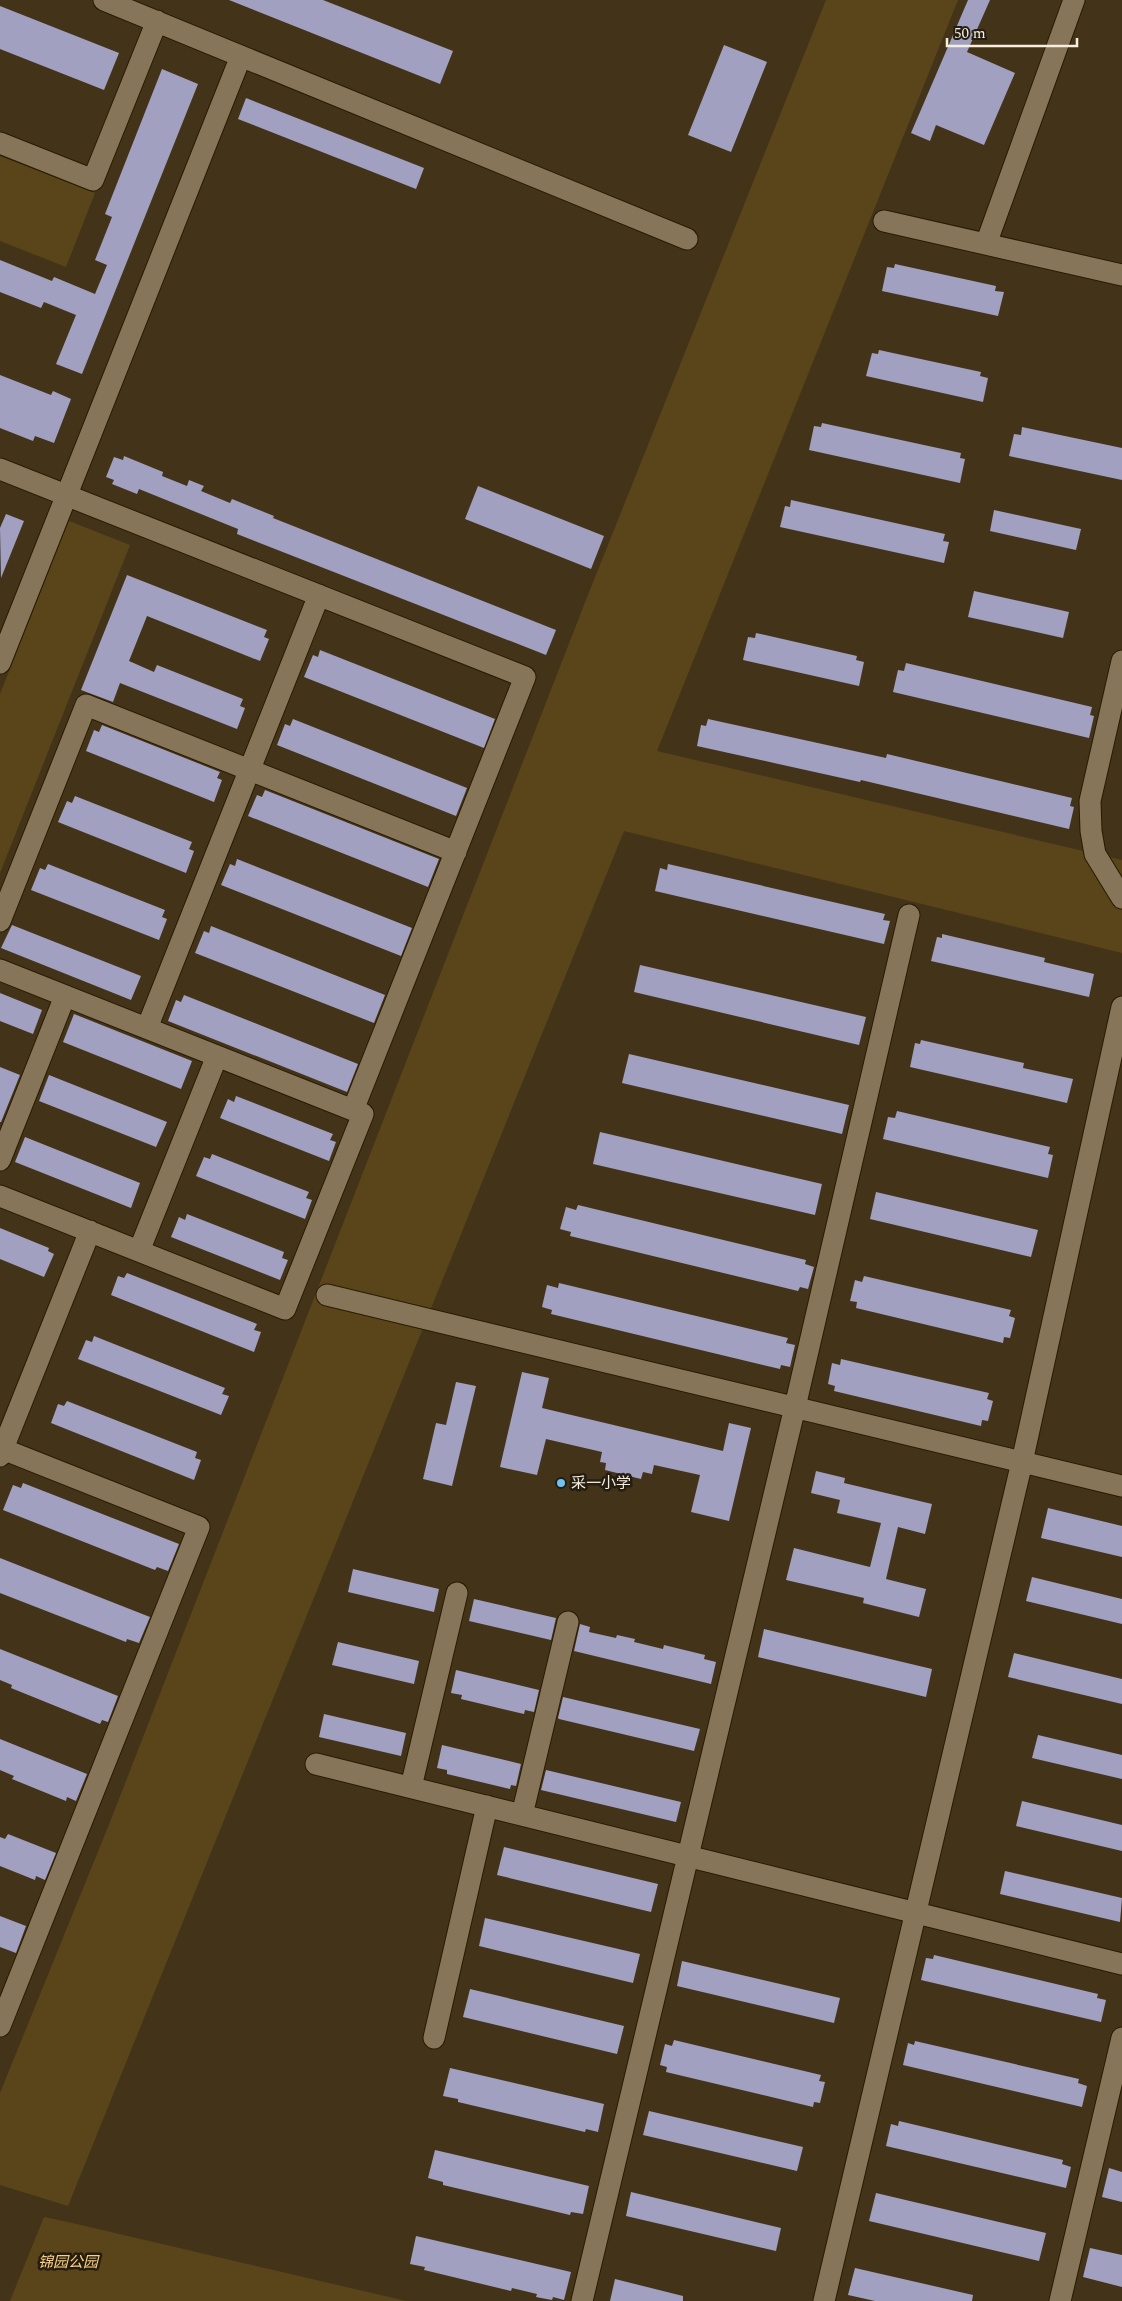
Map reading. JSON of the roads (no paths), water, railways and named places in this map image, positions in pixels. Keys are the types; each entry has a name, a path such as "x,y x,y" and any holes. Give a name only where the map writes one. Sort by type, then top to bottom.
{"street":[{"path":"104,0 687,239"},
{"path":"986,244 1074,0"},
{"path":"0,143 93,180 156,22"},
{"path":"0,663 241,56"},
{"path":"884,221 1122,276"},
{"path":"0,469 526,677 353,1110"},
{"path":"147,1028 319,595"},
{"path":"1122,661 1090,801 1091,832 1095,854 1122,898"},
{"path":"0,920 86,705 456,852"},
{"path":"582,2301 795,1407 909,914"},
{"path":"0,970 363,1114 285,1309 0,1196"},
{"path":"0,1160 65,996"},
{"path":"824,2301 1022,1462 1122,1007"},
{"path":"139,1251 217,1056"},
{"path":"0,2026 199,1527 1,1451 90,1231"},
{"path":"327,1295 1122,1486"},
{"path":"411,1787 457,1592"},
{"path":"522,1815 568,1622"},
{"path":"316,1764 1122,1964"},
{"path":"434,2038 486,1806"},
{"path":"1060,2301 1122,2038"}],"place":[{"name":"采一小学","path":"561,1483"}],"park label":[{"name":"锦园公园","path":"68,2262"}]}
